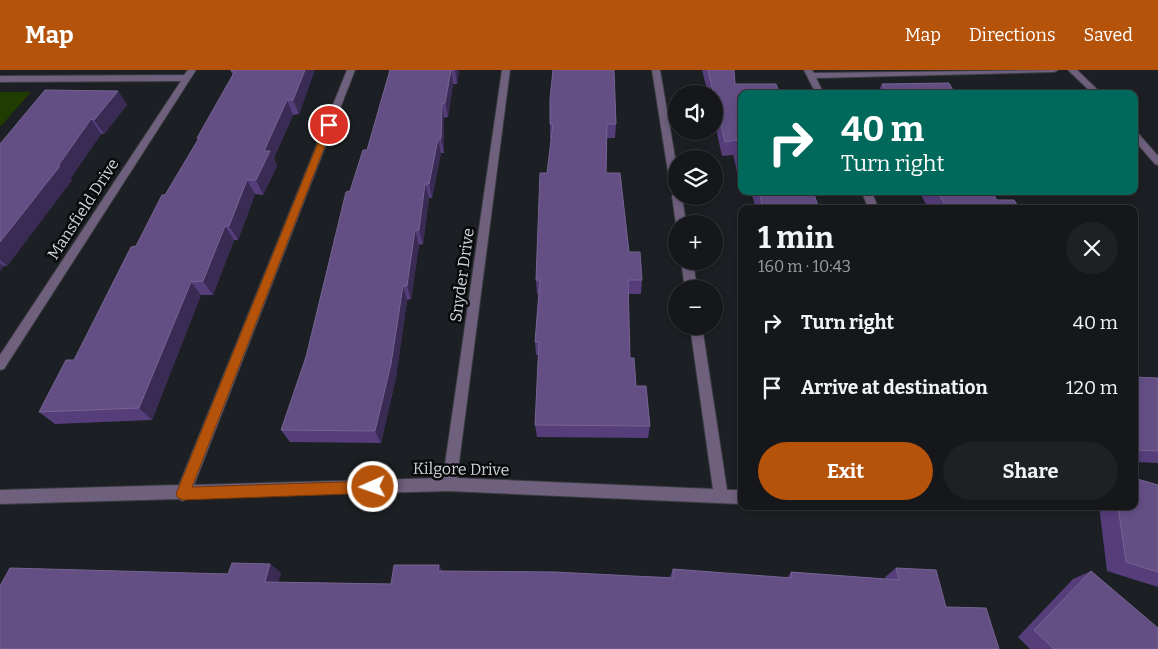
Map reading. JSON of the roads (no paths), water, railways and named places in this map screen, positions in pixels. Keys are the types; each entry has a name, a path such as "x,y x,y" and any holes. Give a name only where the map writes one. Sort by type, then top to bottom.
{"street":[{"path":"183,494 351,70"},
{"name":"Snyder Drive","path":"449,484 506,70"},
{"path":"656,70 669,150"},
{"path":"818,90 810,73 1054,70"},
{"path":"1072,70 1094,90"},
{"path":"0,78 189,74"},
{"name":"Mansfield Drive","path":"0,365 189,74"},
{"path":"1138,139 1158,162"},
{"path":"697,335 721,497"},
{"name":"Kilgore Drive","path":"0,497 183,494 449,484 738,497"}]}
